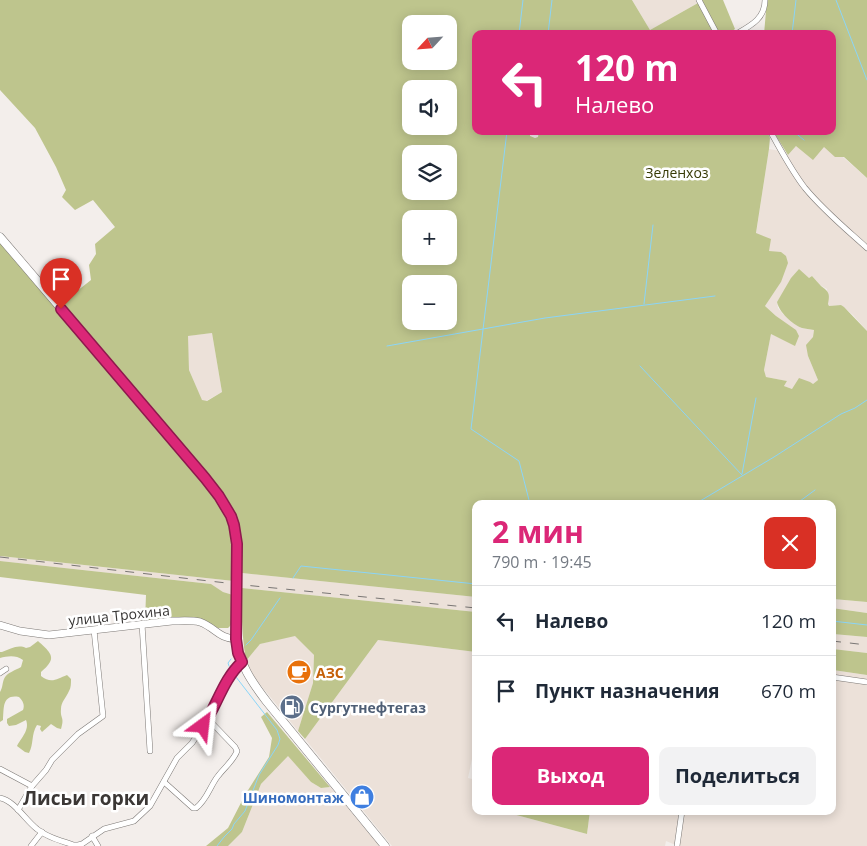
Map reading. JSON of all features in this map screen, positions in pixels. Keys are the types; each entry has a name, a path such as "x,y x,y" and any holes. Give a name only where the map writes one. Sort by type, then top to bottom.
{"main road":[{"path":"0,237 219,496 234,525 237,544 236,639 238,653 249,677 267,702 385,846"}],"street":[{"path":"699,0 715,30"},
{"path":"743,30 755,23 765,8 766,0"},
{"path":"772,135 780,151 806,189 867,248"},
{"name":"улица Трохина","path":"0,625 49,635 172,621 198,622 213,629 220,635 236,639"},
{"path":"142,624 150,751"},
{"path":"18,810 32,786 52,760 78,734 103,716 94,630"},
{"path":"0,798 7,800 30,824 42,832 61,841 78,846 104,829 137,820 150,806 177,758 192,743 208,719 231,673 242,662"},
{"path":"0,673 6,669"},
{"path":"836,678 867,682"},
{"path":"164,782 193,808 201,805 217,777 237,750 208,719"},
{"path":"0,769 32,786"},
{"path":"677,846 681,815"},
{"path":"31,846 42,832"},
{"path":"92,836 98,846"}],"shaded area":[{"path":"632,0 703,0 650,30"},
{"path":"796,146 824,147 843,157 867,178 867,331 841,305 829,306 827,289 820,285 812,276 783,293 777,302 778,308 783,314 801,328 814,330 808,356 818,380 813,384 792,389 784,386 787,381 766,377 764,370 771,334 782,339 776,316 765,306 781,282 769,251 756,234 769,149 786,152 788,155"},
{"path":"212,333 222,392 206,401 202,401 189,370 187,336"},
{"path":"0,556 234,581 233,595 223,592 211,584 0,561"},
{"path":"242,573 472,597 472,612 242,588"},
{"path":"836,599 867,602 867,613 836,608"},
{"path":"836,634 867,637 867,653 836,649"},
{"name":"Сургутнефтегаз","path":"295,635 314,655 313,683 298,731 254,677 246,661 260,644"},
{"path":"378,640 472,652 472,759 468,778 472,779 472,815 516,815 587,834 589,815 836,815 836,670 867,675 867,846 678,846 666,841 665,846 392,846 305,739"},
{"path":"288,755 311,782 321,788 330,787 380,846 228,846 242,832 261,784"}],"green space":[{"name":"Зеленхоз","path":"0,0 632,0 650,30 472,30 472,135 530,135 535,138 538,135 769,135 769,149 756,233 771,239 769,251 781,252 786,256 788,263 781,282 765,306 796,330 799,336 795,346 771,334 764,370 766,377 787,381 784,386 792,389 799,378 813,384 818,380 808,356 806,345 813,337 814,330 802,328 794,324 783,314 777,302 791,278 799,269 809,278 812,276 827,291 829,306 841,305 867,331 867,602 836,599 836,500 472,500 472,597 242,573 242,543 238,521 224,494 59,299 72,295 91,280 89,265 96,254 95,244 115,227 93,200 75,210 62,197 66,190 35,128 0,90","holes":["212,333 222,392 207,401 202,400 189,370 188,336"]},
{"path":"723,0 735,29 717,30 701,1"},
{"path":"767,0 867,0 867,178 844,157 835,157 824,147 813,160 796,146 788,155 776,135 836,135 836,30 764,30"},
{"path":"698,3 713,30 650,30"},
{"path":"0,241 220,503 230,522 233,535 234,581 0,556"},
{"path":"0,561 211,584 223,592 233,595 231,625 228,628 218,628 201,619 145,621 146,595 0,577"},
{"path":"242,588 472,612 472,652 378,640 305,739 298,731 313,683 314,655 295,636 260,644 246,661"},
{"path":"836,609 867,613 867,637 836,634"},
{"path":"38,641 48,650 51,656 50,662 41,672 41,676 51,680 67,675 71,679 71,684 61,707 63,722 61,729 51,724 42,732 41,726 37,725 29,753 17,746 26,731 26,720 16,725 9,726 7,723 7,719 23,710 24,706 19,697 7,700 4,707 3,720 0,722 0,692 4,679 9,673 21,667 23,660 12,656 0,658 0,652 17,647 30,647"},
{"path":"836,649 867,653 867,675 836,670"},
{"path":"267,712 330,787 321,788 311,782 288,756 261,784 242,832 228,846 206,846 228,828 245,795 269,757 272,738 261,717"},
{"path":"516,815 589,815 587,834"}],"waterway":[{"path":"519,30 523,0"},
{"path":"548,30 552,0"},
{"path":"792,30 796,0"},
{"path":"836,0 867,80"},
{"path":"507,135 471,429 519,461 529,500"},
{"path":"798,135 804,140"},
{"path":"644,304 653,225"},
{"path":"387,346 545,318 715,296"},
{"path":"640,366 742,475"},
{"path":"742,474 756,398"},
{"path":"702,500 867,400"},
{"path":"801,500 815,490"},
{"path":"293,578 301,566 472,584"},
{"path":"246,645 280,598"},
{"path":"836,621 867,625"},
{"path":"229,666 228,663 231,659"},
{"path":"217,846 245,811 259,775 280,739 277,730 236,677"}],"railway":[{"path":"0,557 244,585 472,608"},
{"path":"836,641 867,645"}],"place":[{"name":"АЗС","path":"299,672"},
{"name":"Сургутнефтегаз","path":"292,707"},
{"name":"Шиномонтаж","path":"362,797"}],"district":[{"name":"Лисьи горки","path":"86,798"}],"route":[{"path":"61,309 205,478 231,516 237,544 236,639 238,653 242,662 231,673 203,726"}]}
